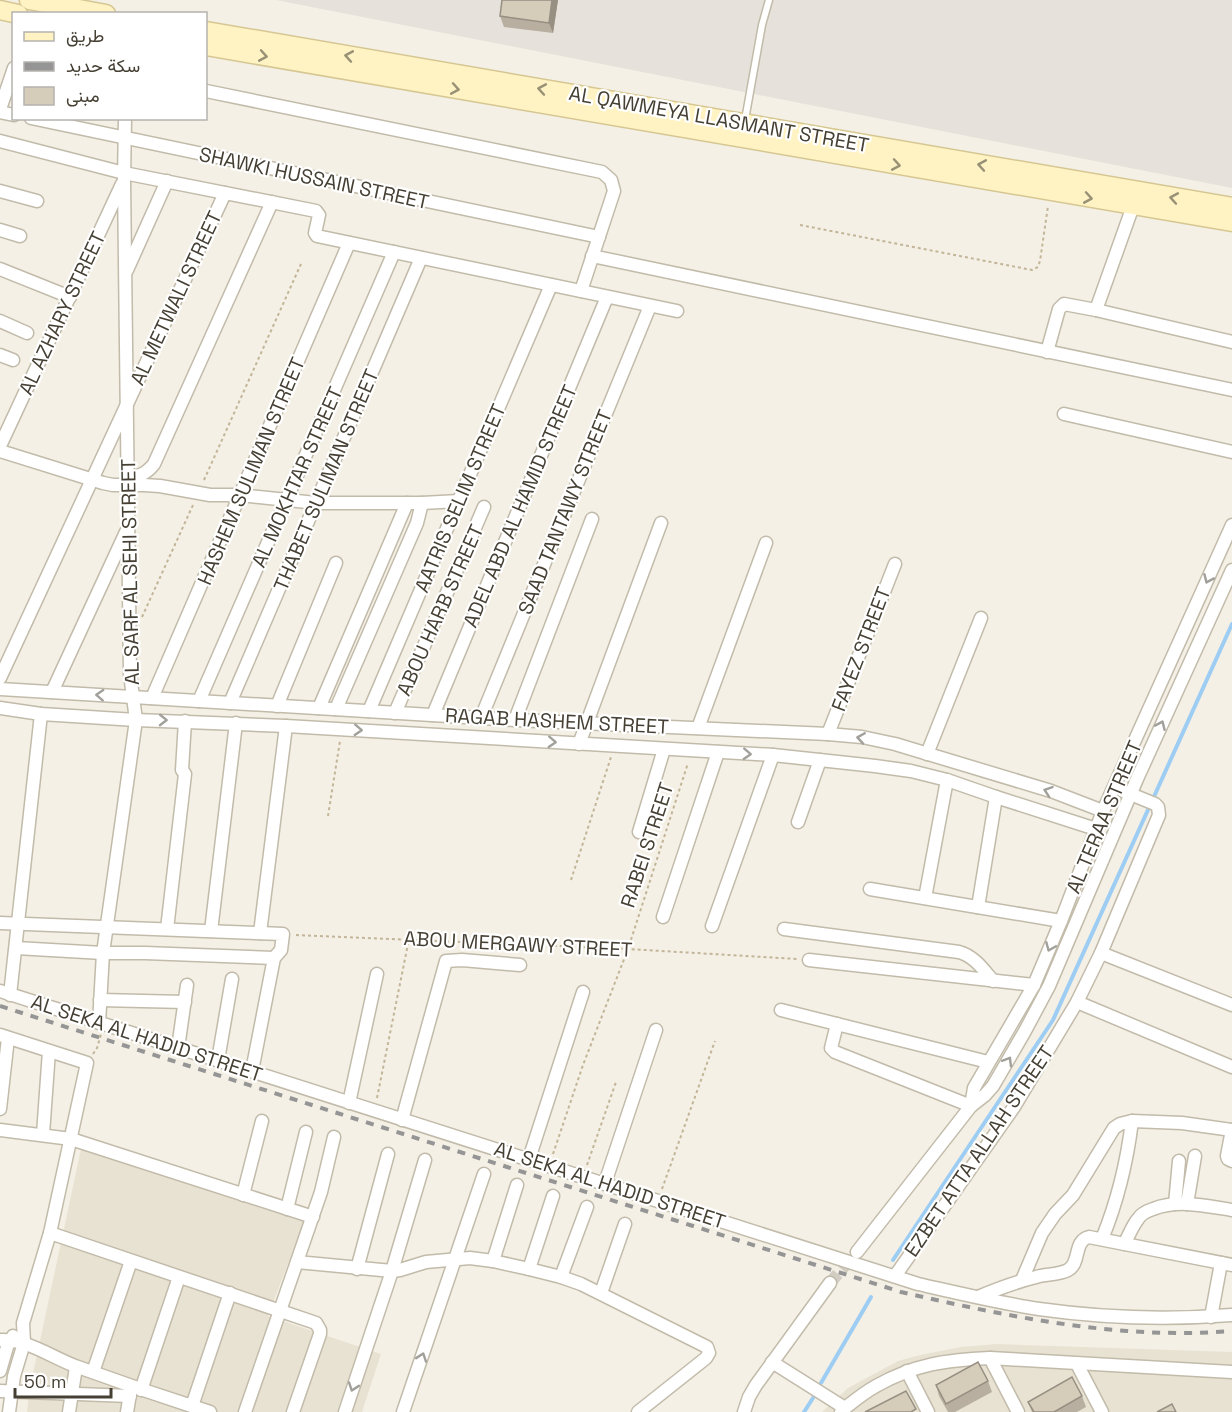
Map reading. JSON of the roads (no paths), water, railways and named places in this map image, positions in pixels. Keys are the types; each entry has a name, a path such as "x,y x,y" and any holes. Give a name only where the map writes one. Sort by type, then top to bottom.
{"main road":[{"path":"29,0 95,12"},
{"name":"AL QAWMEYA LLASMANT STREET","path":"207,31 743,131"},
{"name":"AL QAWMEYA LLASMANT STREET","path":"207,46 743,131 1016,178 1232,207"},
{"name":"AL QAWMEYA LLASMANT STREET","path":"1016,178 1050,192 1232,222"}],"street":[{"path":"0,111 12,74"},
{"path":"207,91 602,172 611,180 614,191 581,291"},
{"name":"SHAWKI HUSSAIN STREET","path":"39,120 598,237"},
{"name":"AL SARF AL SEHI STREET","path":"100,1029 103,953 136,720 130,674 125,120"},
{"path":"0,141 124,176 167,181 317,211 319,215 316,236 677,311"},
{"name":"AL AZHARY STREET","path":"0,446 124,176"},
{"path":"125,273 167,181"},
{"path":"0,191 37,201"},
{"name":"AL METWALI STREET","path":"0,678 225,193"},
{"path":"0,451 112,485 128,481 149,471 159,455 272,202"},
{"path":"1096,310 1133,206"},
{"path":"0,230 20,236"},
{"name":"HASHEM SULIMAN STREET","path":"152,698 349,243"},
{"name":"AL MOKHTAR STREET","path":"199,701 394,252"},
{"path":"592,256 1232,390"},
{"name":"THABET SULIMAN STREET","path":"230,703 421,258"},
{"path":"0,269 70,297"},
{"name":"AATRIS SELIM STREET","path":"369,711 551,285"},
{"name":"ADEL ABD AL HAMID STREET","path":"433,715 607,297"},
{"path":"1047,352 1064,304 1232,342"},
{"name":"SAAD TANTAWY STREET","path":"481,718 650,306"},
{"path":"0,321 27,333"},
{"path":"0,355 13,360"},
{"path":"1064,414 1232,452"},
{"path":"128,481 198,494 240,495 316,503 459,501"},
{"path":"319,708 407,502"},
{"path":"336,709 417,523 422,502"},
{"name":"ABOU HARB STREET","path":"395,713 484,507"},
{"path":"515,720 592,519"},
{"path":"579,744 661,523"},
{"name":"AL TERAA STREET","path":"971,1106 974,1088 1034,985 1103,811 1232,525"},
{"path":"52,692 128,528"},
{"path":"698,728 766,543"},
{"path":"277,706 336,562"},
{"name":"FAYEZ STREET","path":"828,734 895,564"},
{"name":"AL TERAA STREET","path":"857,1252 971,1106 993,1086 1025,1031 1049,986 1135,795 1137,778 1232,570"},
{"path":"929,776 932,755 981,618"},
{"name":"RAGAB HASHEM STREET","path":"0,689 515,720 862,737 895,744 1051,791 1103,811"},
{"name":"RAGAB HASHEM STREET","path":"0,708 41,714 136,720 236,723 773,755 884,767 947,780 1096,829"},
{"path":"5,993 16,948 41,714"},
{"path":"167,929 185,774 182,770 185,721"},
{"path":"211,931 236,723"},
{"path":"260,933 286,726"},
{"path":"639,831 664,749"},
{"path":"663,916 718,752"},
{"path":"712,926 773,755"},
{"path":"798,822 820,760"},
{"path":"924,898 947,780"},
{"name":"EZBET ATTA ALLAH STREET","path":"895,1276 1014,1107 1077,1002 1101,953 1159,815 1155,804 1114,787"},
{"path":"978,907 996,797"},
{"path":"870,889 1061,921"},
{"path":"0,923 283,934 280,950 274,958 252,1071"},
{"path":"784,929 958,952 973,958 993,981"},
{"path":"16,948 274,958"},
{"path":"1101,953 1232,1005"},
{"path":"809,960 1034,985"},
{"path":"402,1120 446,961 520,965"},
{"path":"349,1103 377,974"},
{"path":"218,1060 232,980"},
{"path":"178,1048 187,985"},
{"path":"529,1159 583,992"},
{"name":"AL SEKA AL HADID STREET","path":"5,993 100,1029 218,1060 918,1284 977,1298 1040,1309 1097,1315 1154,1318 1232,1315"},
{"path":"100,1000 185,1002"},
{"path":"1077,1002 1232,1067"},
{"path":"781,1010 988,1062"},
{"path":"837,1024 831,1048 835,1052 971,1106"},
{"path":"605,1183 656,1030"},
{"path":"0,1109 4,1036 87,1063 50,1233 23,1323 24,1343 6,1392 9,1412"},
{"path":"43,1134 49,1051"},
{"path":"243,1195 262,1121"},
{"path":"1102,1239 1120,1186 1132,1121"},
{"path":"1022,1280 1048,1223 1073,1195 1114,1128 1120,1124 1132,1121 1182,1123 1232,1130 1227,1156 1232,1161"},
{"path":"0,1130 70,1139 313,1217"},
{"path":"287,1209 306,1132"},
{"path":"245,1412 313,1217 334,1137"},
{"path":"357,1269 388,1154"},
{"path":"1181,1204 1195,1156"},
{"path":"345,1412 392,1271 425,1160"},
{"path":"1179,1161 1181,1204"},
{"path":"403,1412 484,1174"},
{"path":"493,1260 517,1185"},
{"path":"529,1269 553,1196"},
{"path":"1124,1244 1138,1219 1143,1214 1158,1208 1181,1204 1232,1210"},
{"path":"561,1277 587,1207"},
{"path":"601,1293 625,1224"},
{"path":"50,1233 313,1321 319,1326 319,1338 293,1412"},
{"path":"977,1298 1022,1280 1067,1270 1074,1263 1080,1243 1084,1238 1089,1237 1227,1264 1211,1317"},
{"path":"297,1262 392,1271 426,1262 470,1258 493,1260 561,1277 601,1293 707,1347 709,1353 706,1358 644,1411"},
{"path":"93,1372 131,1260"},
{"path":"128,1412 134,1391 179,1277"},
{"path":"744,1412 749,1397 772,1362 830,1282"},
{"path":"189,1408 230,1293"},
{"path":"0,1371 5,1340 23,1323"},
{"path":"5,1340 24,1343 134,1391 210,1412"},
{"path":"772,1362 843,1410 874,1386 907,1371 934,1363 960,1360 990,1358 1232,1372"},
{"path":"990,1358 1018,1412"},
{"path":"1077,1364 1102,1412"},
{"path":"69,1412 76,1367"},
{"path":"907,1371 928,1412"},
{"path":"6,1392 72,1394 134,1391"}],"lane":[{"path":"743,131 762,25 769,0"}],"waterway":[{"path":"893,1260 1053,1020 1232,624"},
{"path":"821,1383 871,1297"},
{"path":"804,1412 813,1398"}],"tunnel":[{"path":"830,1283 854,1255"}],"railway":[{"path":"0,1006 901,1292 1024,1318 1107,1329 1190,1333 1232,1331"}]}
